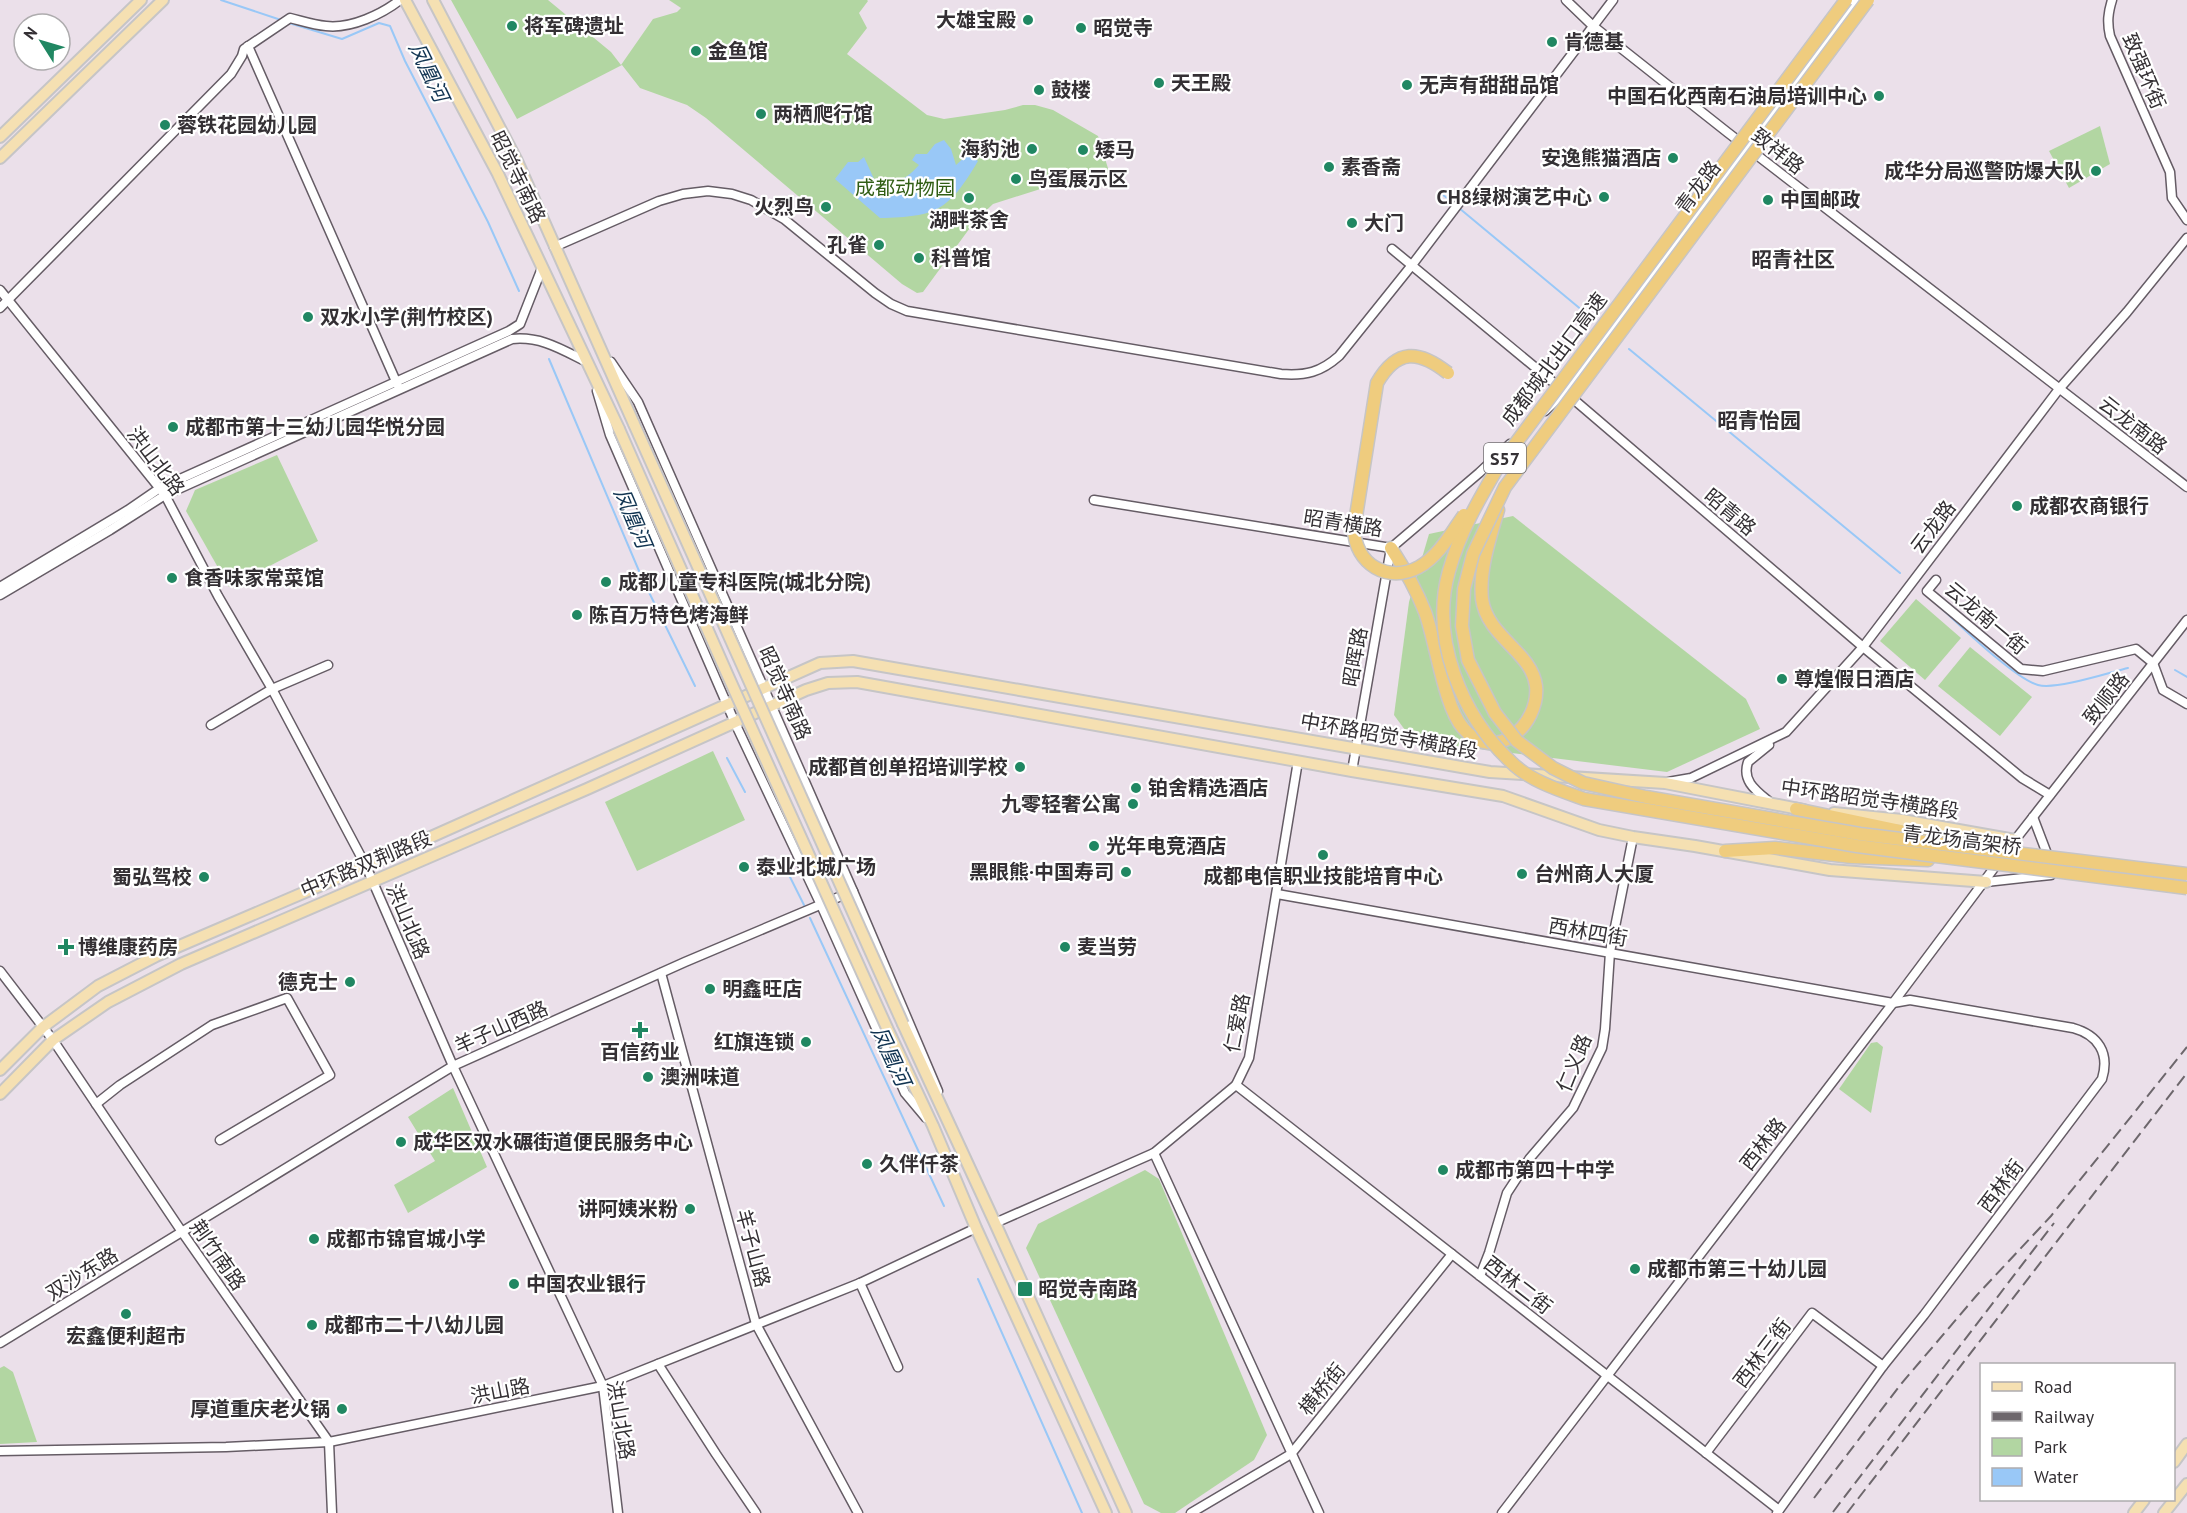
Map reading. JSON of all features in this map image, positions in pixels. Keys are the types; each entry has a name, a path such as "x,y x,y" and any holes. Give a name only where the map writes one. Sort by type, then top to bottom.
{"highway":[{"name":"成都城北出口高速","path":"1732,826 1584,799 1542,783 1511,763 1467,706 1455,677 1445,639 1443,609 1449,572 1464,527 1498,467 1846,0"},
{"name":"成都城北出口高速","path":"1734,812 1646,797 1583,783 1553,768 1517,741 1495,713 1468,660 1462,626 1464,589 1473,554 1505,486 1868,0"},
{"path":"1448,373 1431,360 1408,356 1396,360 1385,369 1377,382 1354,529 1354,542 1359,553 1366,561 1382,570 1399,573 1420,567 1439,549 1498,467"},
{"path":"1391,548 1406,570 1425,612 1454,715 1472,738 1486,744 1499,743 1516,733 1531,712 1536,688 1534,678 1517,653 1486,617 1482,601 1482,571 1505,486"},
{"path":"1796,809 1981,848"},
{"name":"青龙场高架桥","path":"1734,812 1860,834 2187,874"},
{"name":"青龙场高架桥","path":"1732,826 1857,846 2187,889"},
{"path":"1725,851 1774,848 1852,857 1977,861"}],"main road":[{"path":"0,137 141,0"},
{"path":"0,158 163,0"},
{"name":"昭觉寺南路","path":"403,0 498,174 619,429 1106,1513"},
{"name":"昭觉寺南路","path":"433,0 517,161 903,1024 1126,1513"},
{"name":"中环路昭觉寺横路段","path":"763,688 820,663 853,661 1490,772 1665,783 1796,809 1902,820 2016,840"},
{"name":"中环路昭觉寺横路段","path":"771,705 828,683 856,682 1503,796 1599,830 1633,837 1830,870 1986,882"},
{"name":"中环路双荆路段","path":"0,1070 43,1027 98,986 156,956 366,866 763,688"},
{"name":"中环路双荆路段","path":"0,1094 52,1040 108,1002 181,964 735,723 771,705"},
{"path":"2175,1461 2187,1444"},
{"path":"2175,1499 2187,1484"},
{"path":"2134,1513 2144,1501"},
{"path":"2164,1513 2174,1501"}],"street":[{"path":"0,308 231,74 244,49 290,18 328,27 350,24 387,10 403,0"},
{"name":"致祥路","path":"1566,0 1593,26 1747,148 2059,389"},
{"path":"554,247 659,201 683,194 708,191 732,194 751,200 784,219 875,293 899,308 1298,375 1313,373 1327,366 1339,356 1453,212 1613,0"},
{"name":"青龙路","path":"1564,392 1857,0"},
{"name":"致强环街","path":"2112,0 2107,25 2110,36 2170,172 2172,198 2187,220"},
{"path":"248,46 398,385"},
{"name":"云龙路","path":"1665,783 1691,778 1786,732 1863,647 2059,389 2127,312 2187,238"},
{"name":"昭青路","path":"1392,249 1863,647 2022,778 2050,795"},
{"path":"0,587 162,491 398,385 509,331 520,324 542,268"},
{"name":"洪山北路","path":"0,290 162,491 218,596 272,689 366,866 453,1066 603,1386 618,1513"},
{"path":"398,385 512,339 529,337 585,361"},
{"name":"昭觉寺南路","path":"604,353 638,402 936,1081 947,1120"},
{"name":"昭觉寺南路","path":"592,373 610,435 735,723 821,905 905,1093 933,1126"},
{"name":"云龙南路","path":"2059,389 2187,487"},
{"name":"昭青横路","path":"1094,500 1391,548 1479,473 1564,392"},
{"path":"0,595 110,530 162,491"},
{"name":"昭晖路","path":"1352,771 1391,548"},
{"name":"云龙南一街","path":"1935,580 1927,591 2021,669 2043,671 2136,649 2153,663"},
{"name":"致顺路","path":"2050,795 2187,620"},
{"path":"2153,663 2163,690 2187,704"},
{"path":"211,725 272,689 327,664"},
{"path":"1772,804 1749,783 1746,768 1748,762 1786,732"},
{"name":"仁爱路","path":"995,1223 1154,1153 1236,1086 1249,1058 1298,761"},
{"name":"西林路","path":"1502,1513 1986,882 2050,795"},
{"path":"2033,818 2054,874"},
{"name":"仁义路","path":"1480,1276 1490,1254 1507,1193 1530,1158 1573,1108 1602,1047 1610,952 1633,837"},
{"path":"1986,882 2054,874 2187,889"},
{"name":"羊子山西路","path":"182,1232 453,1066 661,973 853,891"},
{"name":"西林四街","path":"1277,894 1893,1003"},
{"name":"荆竹南路","path":"0,970 43,1027 182,1232 329,1442"},
{"name":"羊子山路","path":"661,973 756,1324 858,1513"},
{"path":"96,1104 120,1085 212,1025 287,998 330,1075 220,1140"},
{"name":"西林街","path":"1778,1511 1883,1366 2102,1079 2106,1066 2103,1053 2094,1037 2082,1031 1910,1000 1893,1003"},
{"name":"西林二街","path":"1236,1086 1778,1511"},
{"path":"1154,1153 1318,1513"},
{"name":"洪山路","path":"0,1451 226,1447 329,1442 603,1386 860,1283 976,1228"},
{"name":"双沙东路","path":"0,1343 182,1232"},
{"name":"横桥街","path":"1191,1513 1291,1454 1452,1254"},
{"path":"860,1283 898,1367"},
{"name":"西林三街","path":"1706,1453 1812,1313 1883,1366"},
{"path":"658,1364 756,1513"},
{"path":"329,1442 332,1513"}],"green space":[{"name":"成都动物园","path":"451,0 548,0 611,52 621,65 653,19 677,12 681,8 669,0 867,0 859,13 867,28 847,54 927,115 944,119 1023,105 1035,105 1053,110 1098,136 1111,178 1053,185 993,204 975,221 923,292 917,293 902,284 706,118 687,105 640,88 622,65 517,119"},
{"path":"2100,126 2110,164 2069,188 2049,151"},
{"path":"277,455 318,541 229,587 186,511 195,490"},
{"path":"1513,516 1746,699 1760,729 1667,772 1413,741 1394,715 1409,602 1429,534"},
{"path":"1916,599 1961,638 1925,680 1880,641"},
{"path":"1970,647 2032,697 2000,736 1938,686"},
{"path":"713,751 745,820 637,871 605,802"},
{"path":"1877,1042 1883,1047 1871,1113 1839,1089 1871,1043"},
{"path":"453,1088 487,1167 408,1213 394,1185 435,1161 408,1117"},
{"path":"1145,1170 1159,1179 1267,1435 1254,1460 1175,1513 1161,1513 1144,1504 1026,1248 1038,1224"},
{"path":"4,1366 13,1372 37,1442 0,1444 0,1368"}],"water":[{"path":"944,140 951,149 956,165 968,154 978,161 958,190 940,208 915,216 880,218 835,179 848,162 858,162 864,157 874,179 887,182 898,181 909,175 919,165 912,160 916,154 927,154 935,144"}],"waterway":[{"name":"凤凰河","path":"221,0 281,20"},
{"name":"凤凰河","path":"289,23 342,39 379,23 390,26 405,61 488,222 519,291"},
{"path":"1443,195 1455,204"},
{"path":"1459,208 1589,316"},
{"path":"1629,349 1900,573"},
{"name":"凤凰河","path":"549,359 642,578 695,686"},
{"path":"1940,607 2002,662 2028,681 2038,685 2069,683 2128,668"},
{"path":"2175,670 2187,677"},
{"name":"凤凰河","path":"727,758 745,792"},
{"name":"凤凰河","path":"782,861 804,905"},
{"name":"凤凰河","path":"810,918 944,1206"},
{"name":"凤凰河","path":"978,1279 1082,1513"}],"railway":[{"path":"1814,1498 1901,1384 1977,1295 2051,1216 2187,1047"},
{"path":"1847,1513 2187,1073"},
{"path":"1833,1512 2054,1223"}],"place":[{"name":"大雄宝殿","path":"1028,20"},
{"name":"将军碑遗址","path":"512,26"},
{"name":"昭觉寺","path":"1081,28"},
{"name":"肯德基","path":"1552,42"},
{"name":"金鱼馆","path":"696,51"},
{"name":"天王殿","path":"1159,83"},
{"name":"无声有甜甜品馆","path":"1407,85"},
{"name":"鼓楼","path":"1039,90"},
{"name":"中国石化西南石油局培训中心","path":"1879,96"},
{"name":"两栖爬行馆","path":"761,114"},
{"name":"蓉铁花园幼儿园","path":"165,125"},
{"name":"海豹池","path":"1032,149"},
{"name":"矮马","path":"1083,150"},
{"name":"安逸熊猫酒店","path":"1673,158"},
{"name":"素香斋","path":"1329,167"},
{"name":"成华分局巡警防爆大队","path":"2096,171"},
{"name":"鸟蛋展示区","path":"1016,179"},
{"name":"CH8绿树演艺中心","path":"1604,197"},
{"name":"湖畔茶舍","path":"969,198"},
{"name":"中国邮政","path":"1768,200"},
{"name":"火烈鸟","path":"826,207"},
{"name":"大门","path":"1352,223"},
{"name":"孔雀","path":"879,245"},
{"name":"科普馆","path":"919,258"},
{"name":"双水小学(荆竹校区)","path":"308,317"},
{"name":"成都市第十三幼儿园华悦分园","path":"173,427"},
{"name":"成都农商银行","path":"2017,506"},
{"name":"食香味家常菜馆","path":"172,578"},
{"name":"成都儿童专科医院(城北分院)","path":"606,582"},
{"name":"陈百万特色烤海鲜","path":"577,615"},
{"name":"尊煌假日酒店","path":"1782,679"},
{"name":"成都首创单招培训学校","path":"1020,767"},
{"name":"铂舍精选酒店","path":"1136,788"},
{"name":"九零轻奢公寓","path":"1133,804"},
{"name":"光年电竞酒店","path":"1094,846"},
{"name":"成都电信职业技能培育中心","path":"1323,855"},
{"name":"泰业北城广场","path":"744,867"},
{"name":"黑眼熊·中国寿司","path":"1126,872"},
{"name":"台州商人大厦","path":"1522,874"},
{"name":"蜀弘驾校","path":"204,877"},
{"name":"博维康药房","path":"66,947"},
{"name":"麦当劳","path":"1065,947"},
{"name":"德克士","path":"350,982"},
{"name":"明鑫旺店","path":"710,989"},
{"name":"百信药业","path":"640,1030"},
{"name":"红旗连锁","path":"806,1042"},
{"name":"澳洲味道","path":"648,1077"},
{"name":"成华区双水碾街道便民服务中心","path":"401,1142"},
{"name":"久伴仟茶","path":"867,1164"},
{"name":"成都市第四十中学","path":"1443,1170"},
{"name":"讲阿姨米粉","path":"690,1209"},
{"name":"成都市锦官城小学","path":"314,1239"},
{"name":"成都市第三十幼儿园","path":"1635,1269"},
{"name":"中国农业银行","path":"514,1284"},
{"name":"昭觉寺南路","path":"1025,1289"},
{"name":"宏鑫便利超市","path":"126,1314"},
{"name":"成都市二十八幼儿园","path":"312,1325"},
{"name":"厚道重庆老火锅","path":"342,1409"}],"district":[{"name":"昭青社区","path":"1793,259"},
{"name":"昭青怡园","path":"1759,420"}]}
